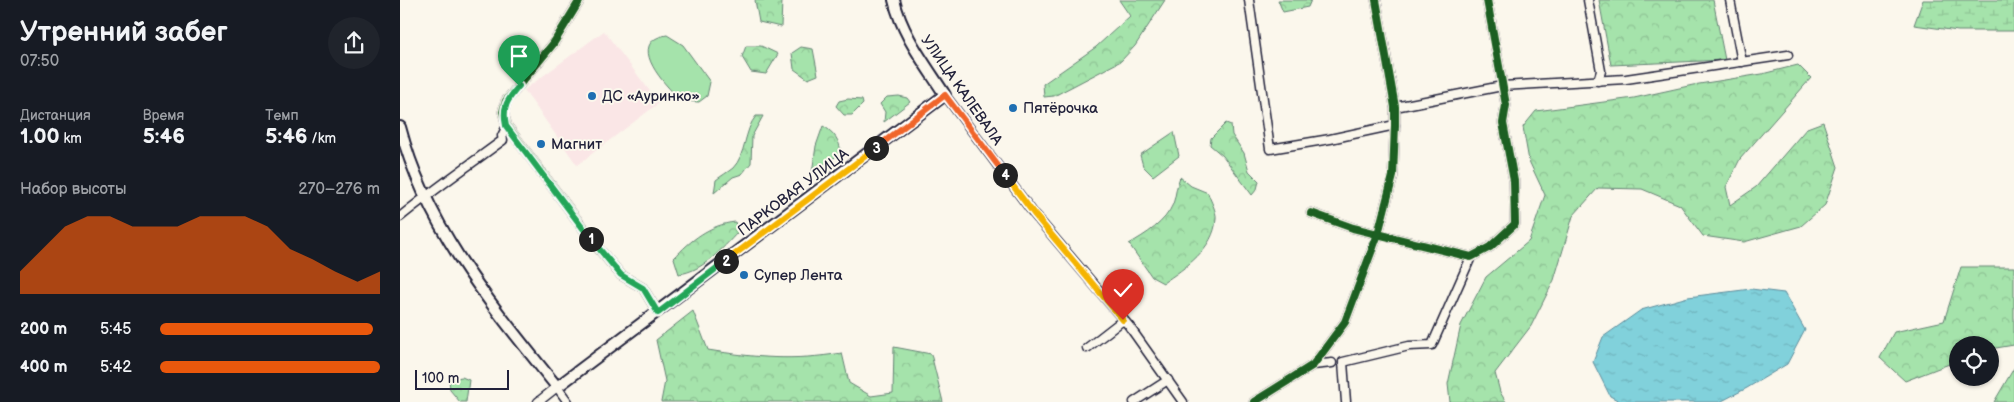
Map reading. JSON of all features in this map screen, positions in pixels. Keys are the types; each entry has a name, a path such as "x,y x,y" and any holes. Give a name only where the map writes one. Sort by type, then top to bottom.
{"main road":[{"name":"УЛИЦА КАЛЕВАЛА","path":"894,0 901,24 945,95"},
{"name":"ПАРКОВАЯ УЛИЦА","path":"557,387 658,313 945,95"},
{"path":"400,127 411,166 424,197 456,255 557,387"}],"street":[{"path":"580,0 566,26 506,101 503,112 506,126 598,248 621,275 643,288 658,313"},
{"path":"1249,0 1270,149 1330,140 1395,125"},
{"path":"1254,402 1313,365 1345,322 1378,234 1394,176 1395,125 1394,107 1376,0"},
{"path":"1346,402 1343,362 1409,346 1432,345 1471,258 1490,247 1515,224 1514,181 1503,123 1506,105 1487,0"},
{"path":"1588,0 1601,71 1598,81"},
{"path":"1730,0 1742,62"},
{"path":"1394,107 1502,86 1598,81 1788,55"},
{"name":"УЛИЦА КАЛЕВАЛА","path":"945,95 1034,214 1123,320 1184,402"},
{"path":"400,217 424,197 437,190 503,140 502,136 506,126"},
{"path":"1312,213 1378,234 1471,258"},
{"path":"1087,348 1123,320"},
{"path":"1313,365 1332,363"},
{"path":"1134,402 1168,380"},
{"path":"557,387 568,402"},
{"name":"ПАРКОВАЯ УЛИЦА","path":"538,402 557,387"}],"shaded area":[{"name":"ДС «Ауринко»","path":"604,31 659,103 577,165 524,90"}],"green space":[{"path":"755,0 782,0 781,27 759,22"},
{"path":"1119,0 1165,0 1135,46 1121,61 1054,96 1044,97 1043,84 1096,47 1130,16"},
{"path":"1278,0 1311,0 1308,7 1283,12"},
{"path":"1599,0 1713,0 1725,60 1611,65"},
{"path":"1923,0 2014,0 2014,31 1958,31 1914,25"},
{"path":"667,35 683,45 710,82 707,96 699,102 682,101 667,86 652,65 649,46 655,39"},
{"path":"746,46 761,46 778,54 766,74 751,72 742,57"},
{"path":"801,47 813,49 818,75 808,79 794,69 792,53"},
{"path":"1798,65 1811,78 1740,159 1726,187 1730,205 1756,187 1807,128 1823,122 1838,167 1825,205 1801,226 1744,242 1703,236 1680,205 1642,189 1598,188 1573,216 1554,280 1531,326 1495,373 1500,392 1506,402 1450,402 1448,384 1461,325 1486,277 1529,241 1545,195 1529,161 1523,127 1536,111 1634,98 1693,85 1762,74"},
{"path":"899,96 907,98 910,102 884,122 885,112 880,104 887,97"},
{"path":"848,99 862,100 863,104 852,115 844,115 836,106 839,101"},
{"path":"756,116 763,116 752,136 751,163 742,174 733,177 714,193 716,180 737,163 749,128"},
{"path":"1226,123 1231,125 1232,135 1244,153 1249,171 1259,181 1257,189 1252,195 1223,156 1210,145 1211,138"},
{"path":"823,126 836,137 841,153 812,173 816,146"},
{"path":"1174,132 1179,156 1153,176 1143,166 1140,155"},
{"path":"1180,177 1191,186 1208,193 1216,219 1210,240 1197,257 1163,283 1152,277 1129,244 1148,232 1170,211"},
{"path":"735,222 738,232 719,252 696,269 679,274 674,258 687,245 701,234 717,226"},
{"path":"1961,267 2014,267 2014,345 1999,348 1999,336 1949,336 1949,364 1905,381 1880,358 1894,332 1944,321"},
{"path":"693,311 708,350 775,358 842,353 849,383 871,396 893,393 894,347 931,354 943,402 661,402 665,381 656,340"},
{"path":"2014,368 2014,402 1994,402"},
{"path":"462,377 469,380 466,402 460,402 450,390 449,379"}],"water":[{"path":"1751,289 1784,293 1805,330 1787,364 1720,402 1621,402 1610,396 1593,362 1603,337 1641,310 1688,297"}],"cycle path":[{"path":"580,0 553,44 506,101 503,112 507,126 598,248 621,275 643,288 658,313"},
{"path":"1254,402 1313,365 1345,322 1378,234 1393,176 1395,107 1376,0"},
{"path":"1311,213 1353,228 1471,257 1490,247 1515,224 1514,181 1503,123 1506,105 1487,0"}],"place":[{"name":"ДС «Ауринко»","path":"592,96"},
{"name":"Пятёрочка","path":"1013,108"},
{"name":"Магнит","path":"541,144"},
{"name":"Супер Лента","path":"744,275"}],"route":[{"path":"519,86 506,101 503,112 506,126 598,248 627,281 643,288 652,306 658,313 945,95 1034,214 1123,320"}]}
